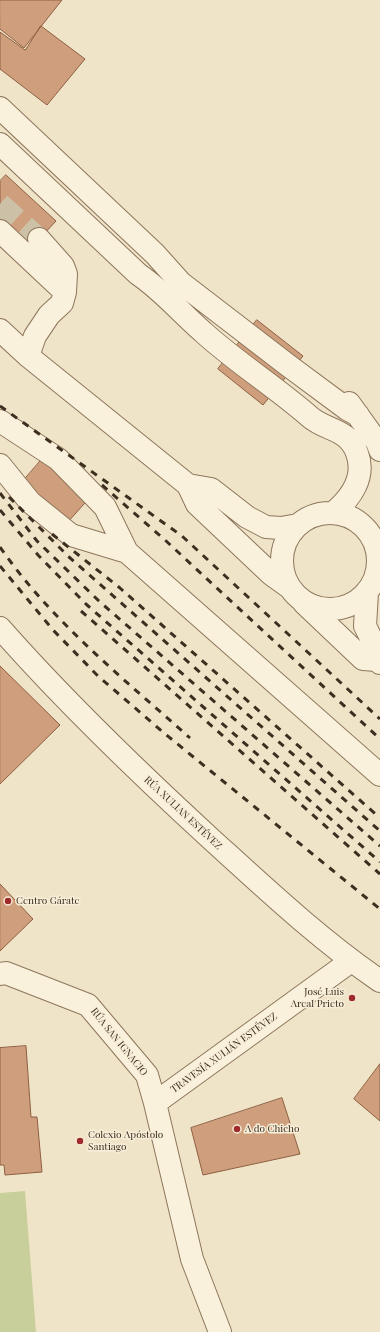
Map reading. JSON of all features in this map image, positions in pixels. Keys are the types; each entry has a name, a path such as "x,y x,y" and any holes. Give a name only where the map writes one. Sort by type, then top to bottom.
{"street":[{"path":"0,108 155,254 245,317 351,405 377,442 380,450"},
{"path":"0,144 138,274 149,291 217,360 266,399 294,417 312,419 337,430 345,436 357,453 359,470 351,497 333,513"},
{"path":"0,231 65,292"},
{"path":"28,356 35,336 49,315 62,303 65,292 66,274 63,266 39,239"},
{"path":"0,330 28,356 188,485 197,504 271,574 311,606 323,609 335,609 347,606 367,592"},
{"path":"0,421 58,459 105,506 127,552 380,775"},
{"path":"0,464 30,502 71,535 127,552"},
{"path":"188,485 211,489 247,517 266,527 281,528 298,525 315,516 333,513 345,516 361,525 378,545 378,565 374,579 367,592 365,626 375,646 379,661 363,659 295,593 284,577 282,554 285,543 298,525"},
{"name":"RÚA XULIAN ESTÉVEZ","path":"0,628 54,688 126,761 294,915 351,961 380,981"},
{"name":"TRAVESÍA XULIÁN ESTÉVEZ","path":"156,1103 351,961"},
{"name":"RÚA SAN IGNACIO","path":"0,974 6,973 88,1004 147,1075 156,1103 192,1259 220,1332"}],"green space":[{"path":"25,1191 36,1332 0,1332 0,1193"}],"building":[{"path":"0,0 62,0 24,48 0,29"},
{"path":"41,26 85,59 47,105 0,69 0,32 25,50"},
{"path":"6,175 56,221 30,249 0,220 0,181"},
{"path":"257,320 303,356 263,405 218,369"},
{"path":"43,458 92,495 67,523 24,480"},
{"path":"0,666 60,725 0,784"},
{"name":"Centro Gárate","path":"0,884 33,919 0,951"},
{"path":"26,1046 31,1117 37,1117 42,1172 5,1175 4,1165 0,1165 0,1048"},
{"path":"380,1064 380,1121 354,1099"},
{"path":"282,1098 300,1154 203,1175 191,1128"}],"tunnel":[{"path":"0,204 39,239"}],"railway":[{"path":"0,406 182,536 380,719"},
{"path":"102,485 165,540 380,739"},
{"path":"0,493 37,541 100,602 380,846"},
{"path":"9,497 69,557 380,831"},
{"path":"0,510 38,555 87,605 380,862"},
{"path":"52,534 120,588 380,818"},
{"path":"0,547 20,574 65,624 114,671 190,738"},
{"path":"0,566 53,630 98,676 164,733 380,909"},
{"path":"81,611 380,874"}],"place":[{"name":"Centro Gárate","path":"8,901"},
{"name":"José Luis Areal Prieto","path":"352,998"},
{"name":"A do Chicho","path":"237,1129"},
{"name":"Colexio Apóstolo Santiago","path":"80,1141"}]}
